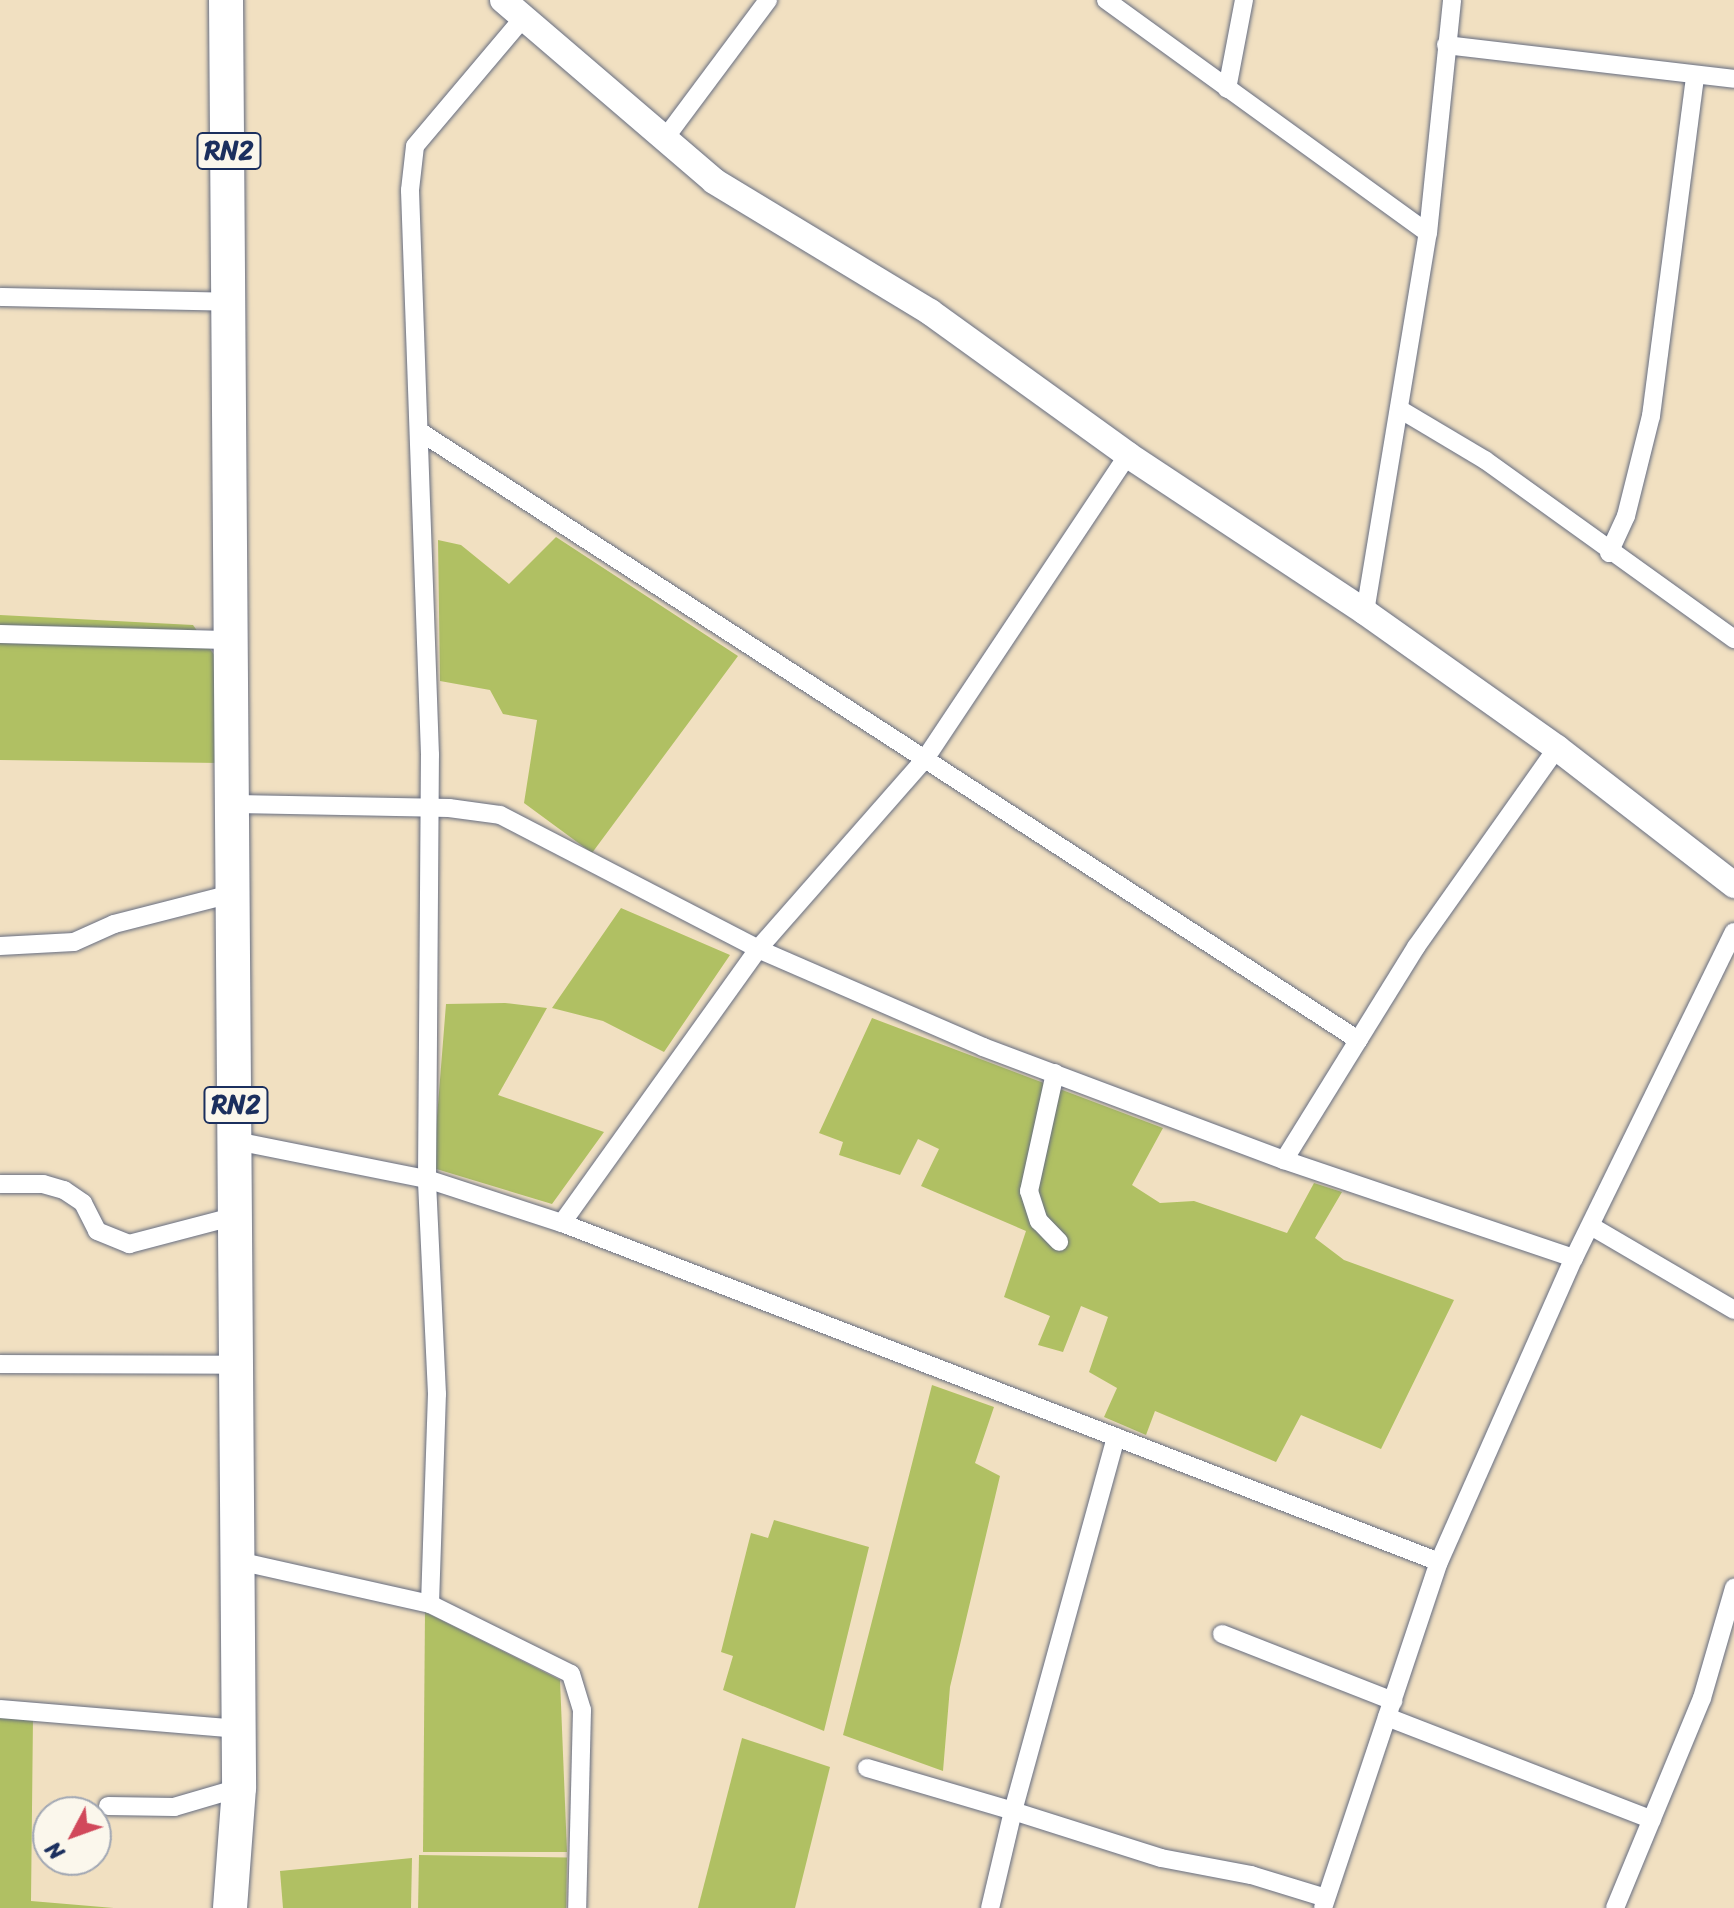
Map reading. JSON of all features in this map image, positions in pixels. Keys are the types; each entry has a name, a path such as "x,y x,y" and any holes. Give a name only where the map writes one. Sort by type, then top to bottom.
{"highway":[{"name":"RN2","path":"226,0 235,640 239,1729 239,1788 230,1908"}],"street":[{"path":"503,0 663,141 750,205 930,312 1128,455 1365,612 1557,748 1734,885"},
{"path":"663,141 768,0"},
{"path":"1106,0 1428,233"},
{"path":"1227,89 1244,0"},
{"path":"1365,612 1428,233 1452,0"},
{"path":"430,1604 437,1394 427,1179 430,809 422,433 410,190 415,146 524,17"},
{"path":"1446,45 1734,79"},
{"path":"1609,553 1626,516 1651,416 1695,76"},
{"path":"0,297 232,302"},
{"path":"1401,410 1485,460 1609,553 1734,639"},
{"path":"422,433 1358,1040"},
{"path":"562,1223 758,949 925,759 1128,455"},
{"path":"0,634 235,640"},
{"path":"1284,1160 1416,947 1557,748"},
{"path":"236,804 430,809 500,815 758,949 1055,1073 1284,1160 1574,1258"},
{"path":"0,946 74,942 114,924 235,893"},
{"path":"867,1768 1161,1858 1251,1875 1324,1903 1439,1562 1574,1258 1734,932"},
{"path":"1055,1073 1029,1191 1039,1221 1059,1242"},
{"path":"236,1141 427,1179 562,1223 1439,1562"},
{"path":"0,1184 64,1190 83,1203 97,1231 129,1244 236,1216"},
{"path":"1591,1226 1682,1274 1734,1310"},
{"path":"0,1364 237,1365"},
{"path":"990,1908 1013,1811 1116,1437"},
{"path":"238,1561 430,1604 571,1674 582,1710 577,1908"},
{"path":"1615,1908 1702,1698 1734,1588"},
{"path":"1222,1634 1652,1820"},
{"path":"0,1709 239,1729"},
{"path":"112,1806 174,1807 239,1788"}],"green space":[{"path":"556,537 738,656 592,853 524,803 537,720 503,714 490,690 440,681 438,540 461,545 509,584"},
{"path":"0,615 193,625 215,656 219,763 0,760"},
{"path":"621,908 730,955 664,1052 603,1021 552,1008"},
{"path":"505,1003 547,1008 498,1095 604,1132 552,1204 433,1168 446,1004"},
{"path":"872,1018 1163,1128 1132,1185 1160,1203 1194,1201 1287,1233 1314,1183 1342,1192 1315,1238 1344,1260 1454,1300 1381,1449 1301,1415 1276,1462 1155,1411 1146,1435 1104,1417 1117,1388 1089,1372 1108,1317 1081,1306 1063,1352 1038,1345 1050,1316 1004,1297 1026,1231 921,1186 939,1149 918,1139 900,1175 839,1155 843,1142 819,1133"},
{"path":"932,1385 994,1407 975,1463 1000,1476 950,1687 943,1771 843,1735"},
{"path":"774,1520 869,1547 824,1731 723,1690 733,1656 721,1652 751,1533 768,1538"},
{"path":"425,1612 560,1680 567,1852 423,1852"},
{"path":"0,1717 33,1718 31,1901 114,1908 0,1908"},
{"path":"742,1738 830,1767 795,1908 698,1908"},
{"path":"419,1855 567,1858 566,1908 418,1908"},
{"path":"412,1858 411,1908 283,1908 280,1871"}]}
